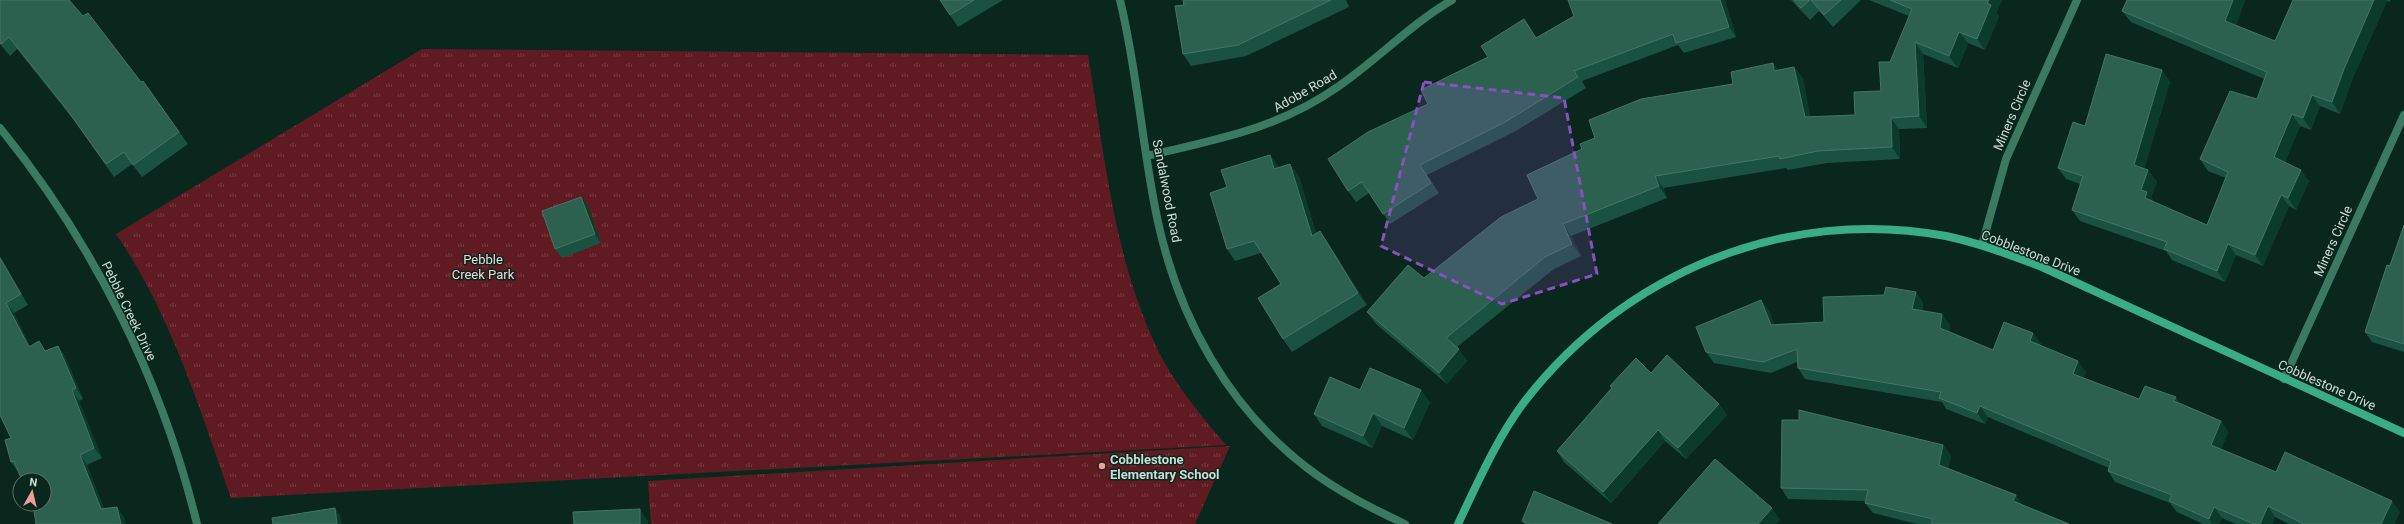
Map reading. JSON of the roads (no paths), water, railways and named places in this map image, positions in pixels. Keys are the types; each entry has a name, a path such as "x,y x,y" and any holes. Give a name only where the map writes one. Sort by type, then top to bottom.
{"street":[{"name":"Sandalwood Road","path":"1120,0 1158,222 1174,281 1199,336 1221,376 1237,400 1264,429 1306,467 1350,497 1405,524"},
{"name":"Adobe Road","path":"1147,156 1247,132 1273,124 1339,86 1406,32 1452,0"},
{"name":"Miners Circle","path":"1982,244 2006,159 2077,0"},
{"name":"Miners Circle","path":"2284,379 2404,115"},
{"name":"Pebble Creek Drive","path":"0,128 50,195 83,247 113,301 141,361 168,428 197,524"},
{"name":"Cobblestone Drive","path":"1458,524 1499,439 1525,402 1552,369 1581,339 1622,306 1670,278 1717,256 1772,240 1834,230 1888,230 1945,236 1982,244 2042,267 2404,433"}],"place":[{"name":"Cobblestone Elementary School","path":"1102,466"}],"park label":[{"name":"Pebble Creek Park","path":"483,266"}]}
